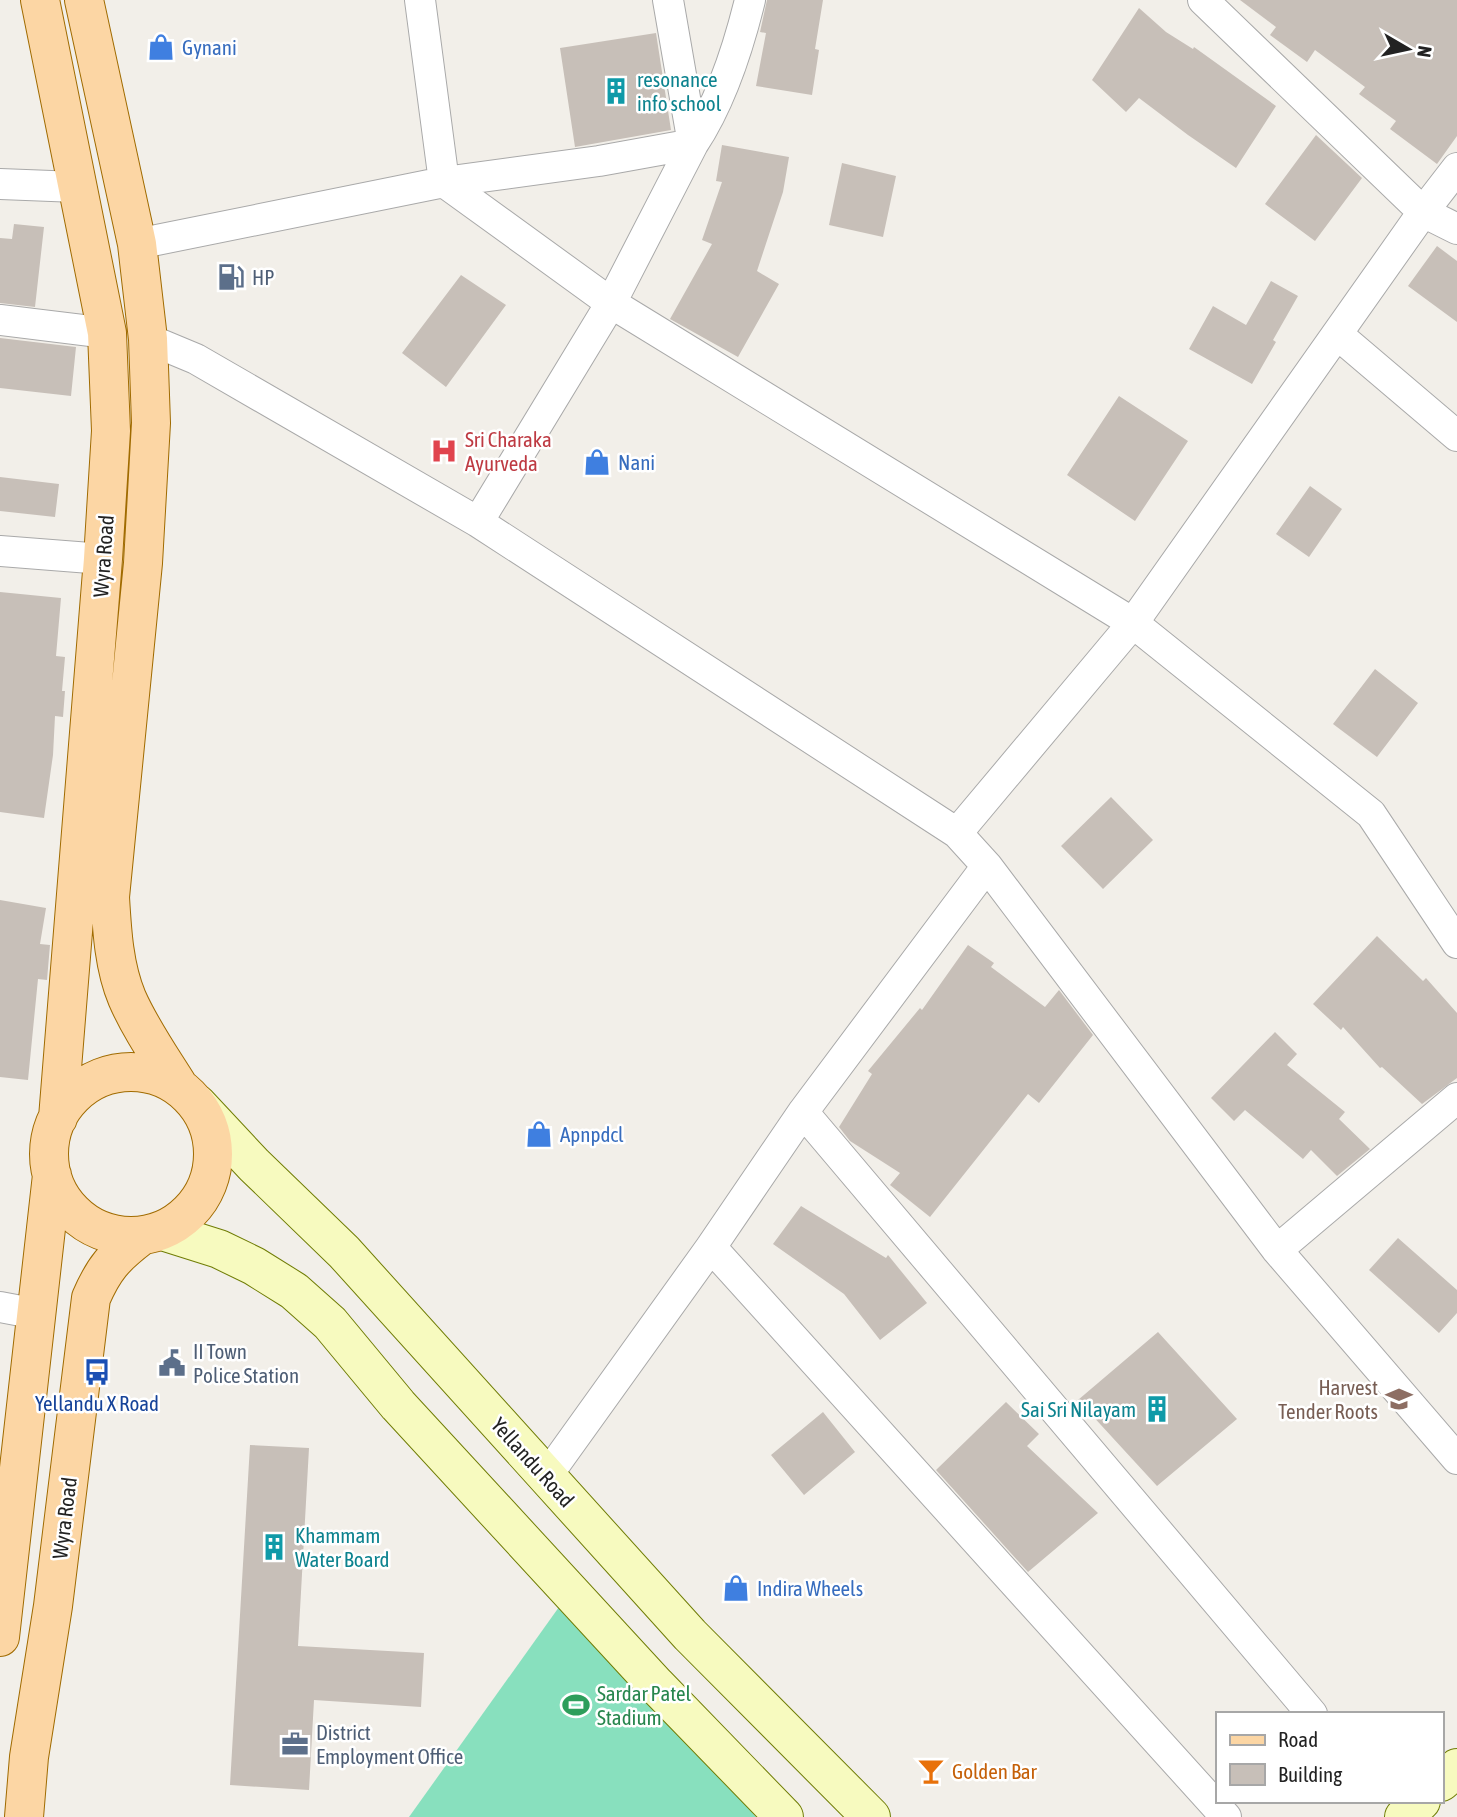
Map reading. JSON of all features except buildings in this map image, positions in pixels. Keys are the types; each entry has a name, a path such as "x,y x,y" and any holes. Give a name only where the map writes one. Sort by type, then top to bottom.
{"main road":[{"name":"Wyra Road","path":"40,0 107,333 111,431 58,1118"},
{"name":"Wyra Road","path":"24,1817 29,1758 53,1606 91,1298 102,1272 121,1251 183,1218 200,1199 210,1177 213,1151 209,1126 150,1042 126,996 113,946 110,897 143,563 151,423 148,339 137,244 84,0"},
{"name":"Wyra Road","path":"151,1234 117,1236 95,1229 75,1215 60,1197 52,1175 49,1156 51,1136 58,1118 75,1095 98,1079 125,1072 153,1074 188,1095"},
{"name":"Yellandu Road","path":"188,1095 254,1165 344,1252 690,1635 872,1817"},
{"name":"Wyra Road","path":"0,1637 52,1175"},
{"path":"151,1234 219,1249 254,1266 294,1291 330,1323 407,1415 656,1685 784,1817"},
{"path":"1443,1780 1457,1768"},
{"path":"1401,1817 1418,1803"}],"street":[{"path":"420,0 444,182 611,303 1133,623 1371,814 1457,943"},
{"path":"668,0 693,144"},
{"path":"478,522 611,303 693,144 704,129 739,45 750,0"},
{"path":"1203,0 1423,212 1457,229"},
{"path":"137,244 444,182 599,161 693,144"},
{"path":"957,833 1133,623 1423,212 1457,168"},
{"path":"0,184 77,187"},
{"path":"0,320 107,333"},
{"path":"1337,334 1457,436"},
{"path":"148,339 196,359 478,522 957,833 987,866 1278,1250 1457,1459"},
{"path":"0,551 103,559"},
{"path":"547,1477 803,1112 987,866"},
{"path":"1278,1250 1457,1098"},
{"path":"803,1112 1310,1712"},
{"path":"710,1247 1226,1817"},
{"path":"0,1307 37,1314"},
{"path":"1388,1803 1401,1817"}],"green space":[{"name":"Sardar Patel Stadium","path":"569,1593 756,1817 409,1817"}],"place":[{"name":"Gynani","path":"161,47"},
{"name":"resonance info school","path":"616,91"},
{"name":"HP","path":"231,277"},
{"name":"Sri Charaka Ayurveda","path":"444,451"},
{"name":"Nani","path":"597,462"},
{"name":"Apnpdcl","path":"539,1134"},
{"name":"II Town Police Station","path":"172,1363"},
{"name":"Yellandu X Road","path":"97,1372"},
{"name":"Harvest Tender Roots","path":"1399,1399"},
{"name":"Sai Sri Nilayam","path":"1157,1409"},
{"name":"Khammam Water Board","path":"274,1547"},
{"name":"Indira Wheels","path":"736,1588"},
{"name":"Sardar Patel Stadium","path":"576,1705"},
{"name":"District Employment Office","path":"295,1744"},
{"name":"Golden Bar","path":"931,1771"}]}
